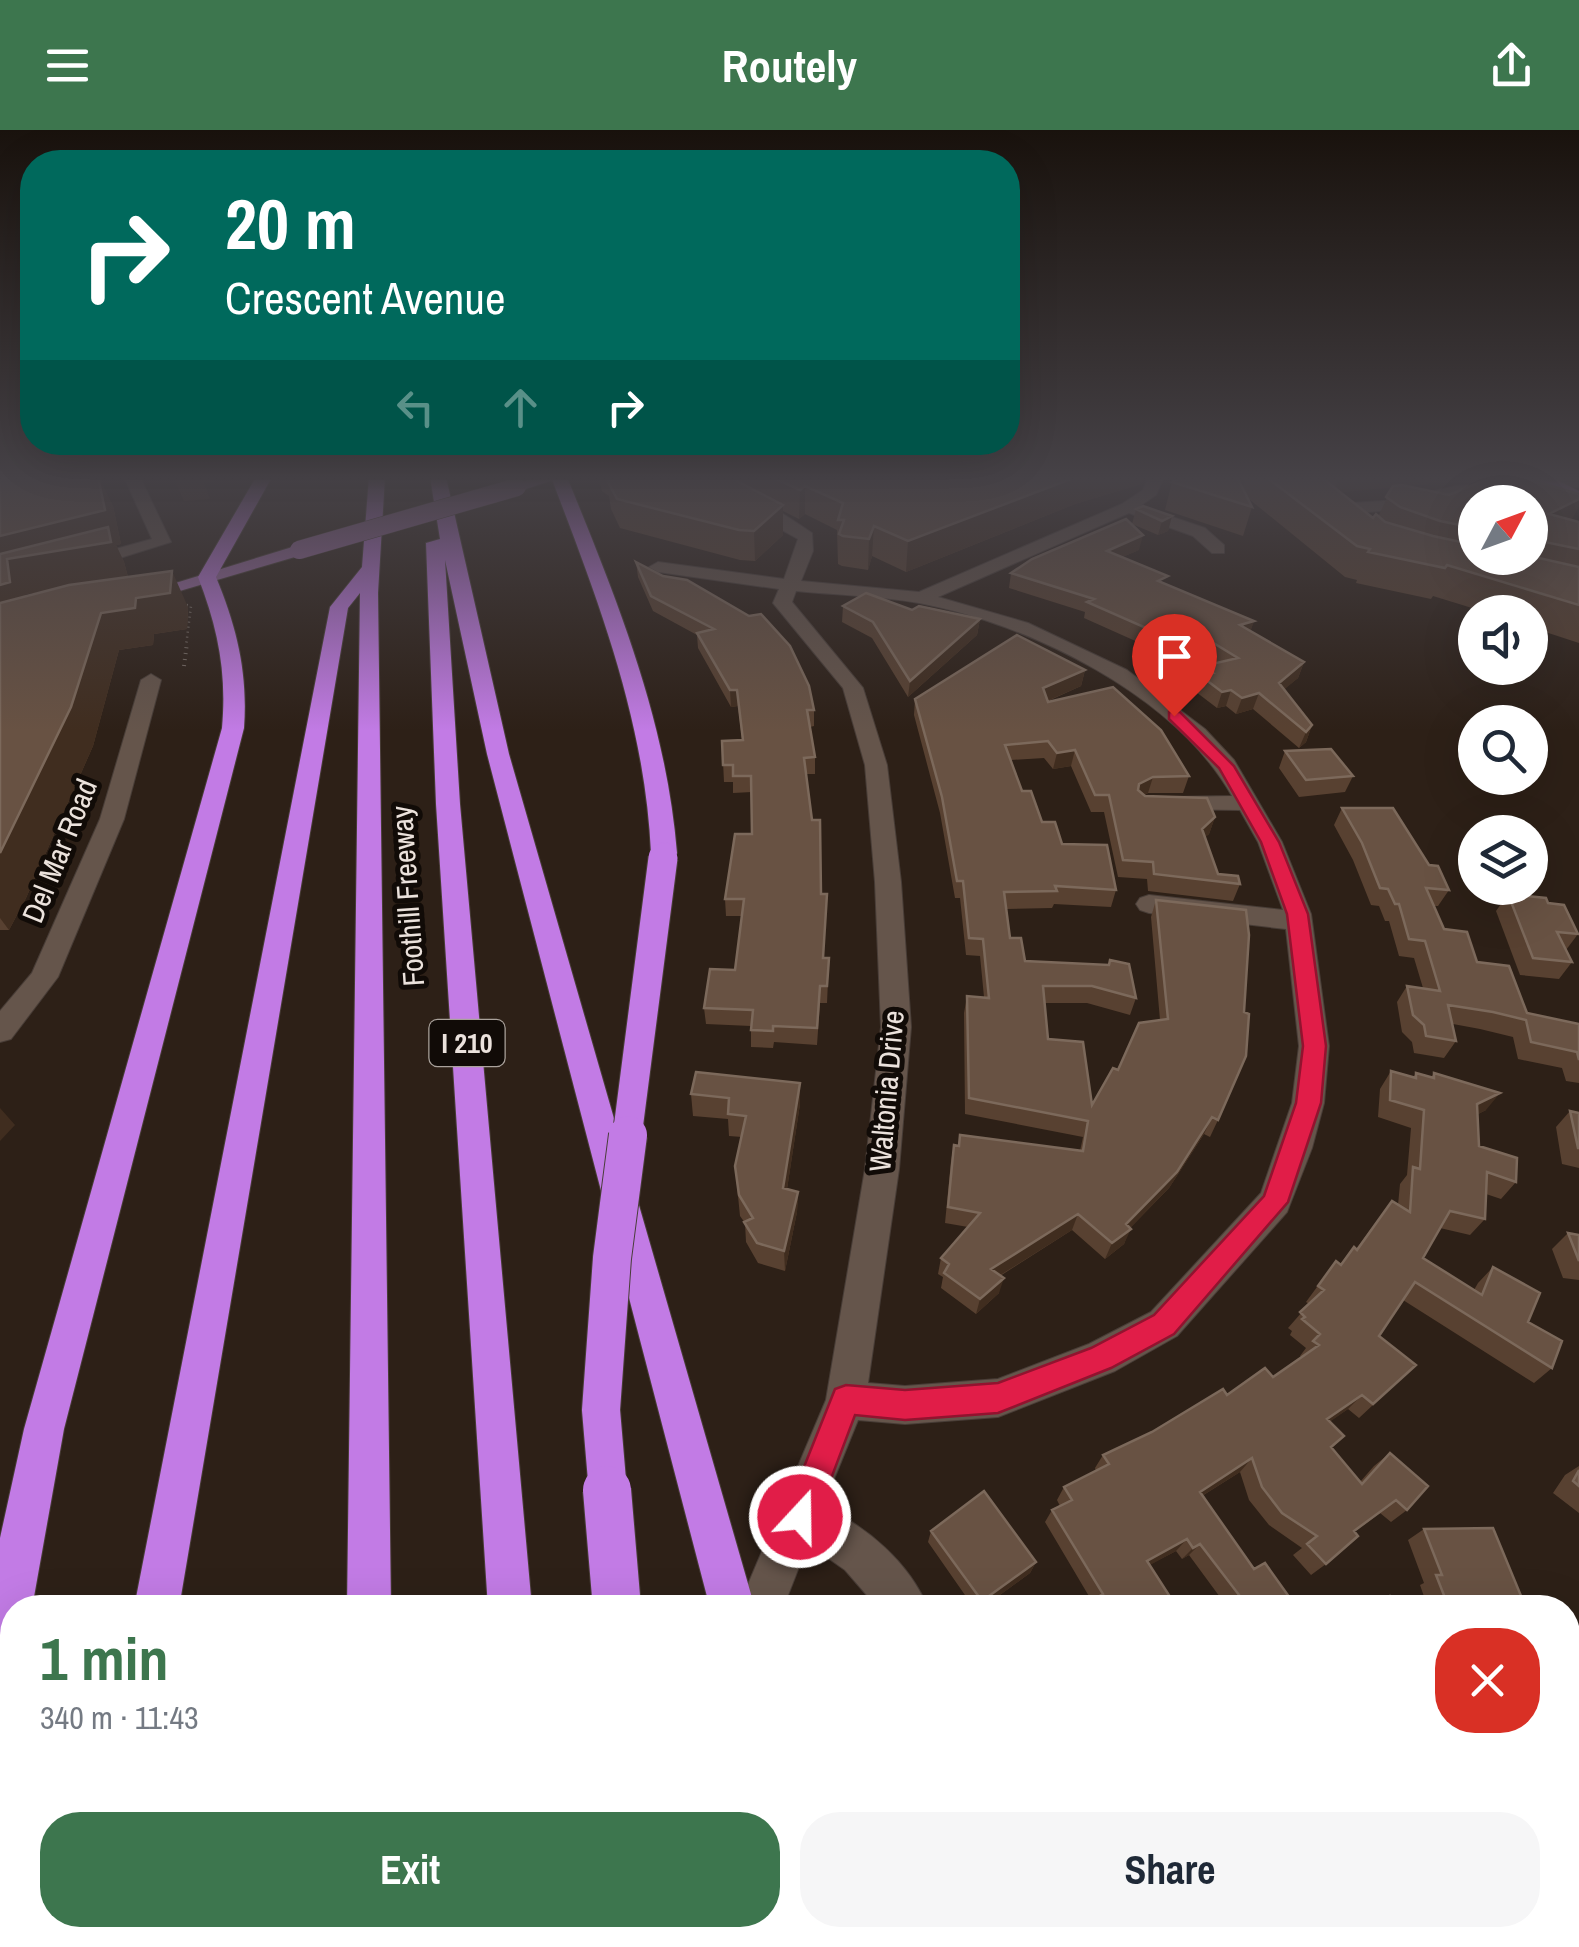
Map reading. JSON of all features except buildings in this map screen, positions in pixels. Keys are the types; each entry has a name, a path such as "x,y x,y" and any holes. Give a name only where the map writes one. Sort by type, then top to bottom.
{"highway":[{"path":"11,1595 44,1429 233,728 236,658 229,628 207,576 215,562"},
{"name":"Foothill Freeway","path":"369,1595 370,562"},
{"name":"Foothill Freeway","path":"438,562 448,804 509,1595"},
{"path":"454,562 498,754 729,1595"},
{"path":"590,562 650,731 663,802 664,853 612,1258 601,1410 616,1595"},
{"path":"158,1595 339,607 370,567"}],"main road":[{"path":"126,600 257,562"}],"street":[{"path":"58,570 88,562"},
{"path":"789,586 801,562"},
{"path":"921,598 999,562"},
{"path":"658,567 789,586 921,598 1021,627 1120,674 1197,734 1226,766 1270,842 1298,920 1314,1046 1308,1103 1296,1148 1275,1202 1164,1324 1101,1358 998,1398 905,1405 846,1400"},
{"name":"Waltonia Drive","path":"766,1595 846,1400 882,1170 896,1026 888,882 876,765 853,688 782,603 789,586"},
{"name":"Del Mar Road","path":"0,1030 44,978 112,819 151,680"},
{"path":"1148,804 1247,803"},
{"path":"1148,904 1298,920"},
{"path":"800,1517 840,1536 877,1568 897,1595"}],"path":[{"path":"170,600 191,606 184,666"}],"route":[{"path":"800,1517 846,1400 905,1405 998,1398 1101,1358 1164,1324 1275,1202 1308,1103 1314,1046 1298,914 1270,842 1226,766 1174,716"}]}
